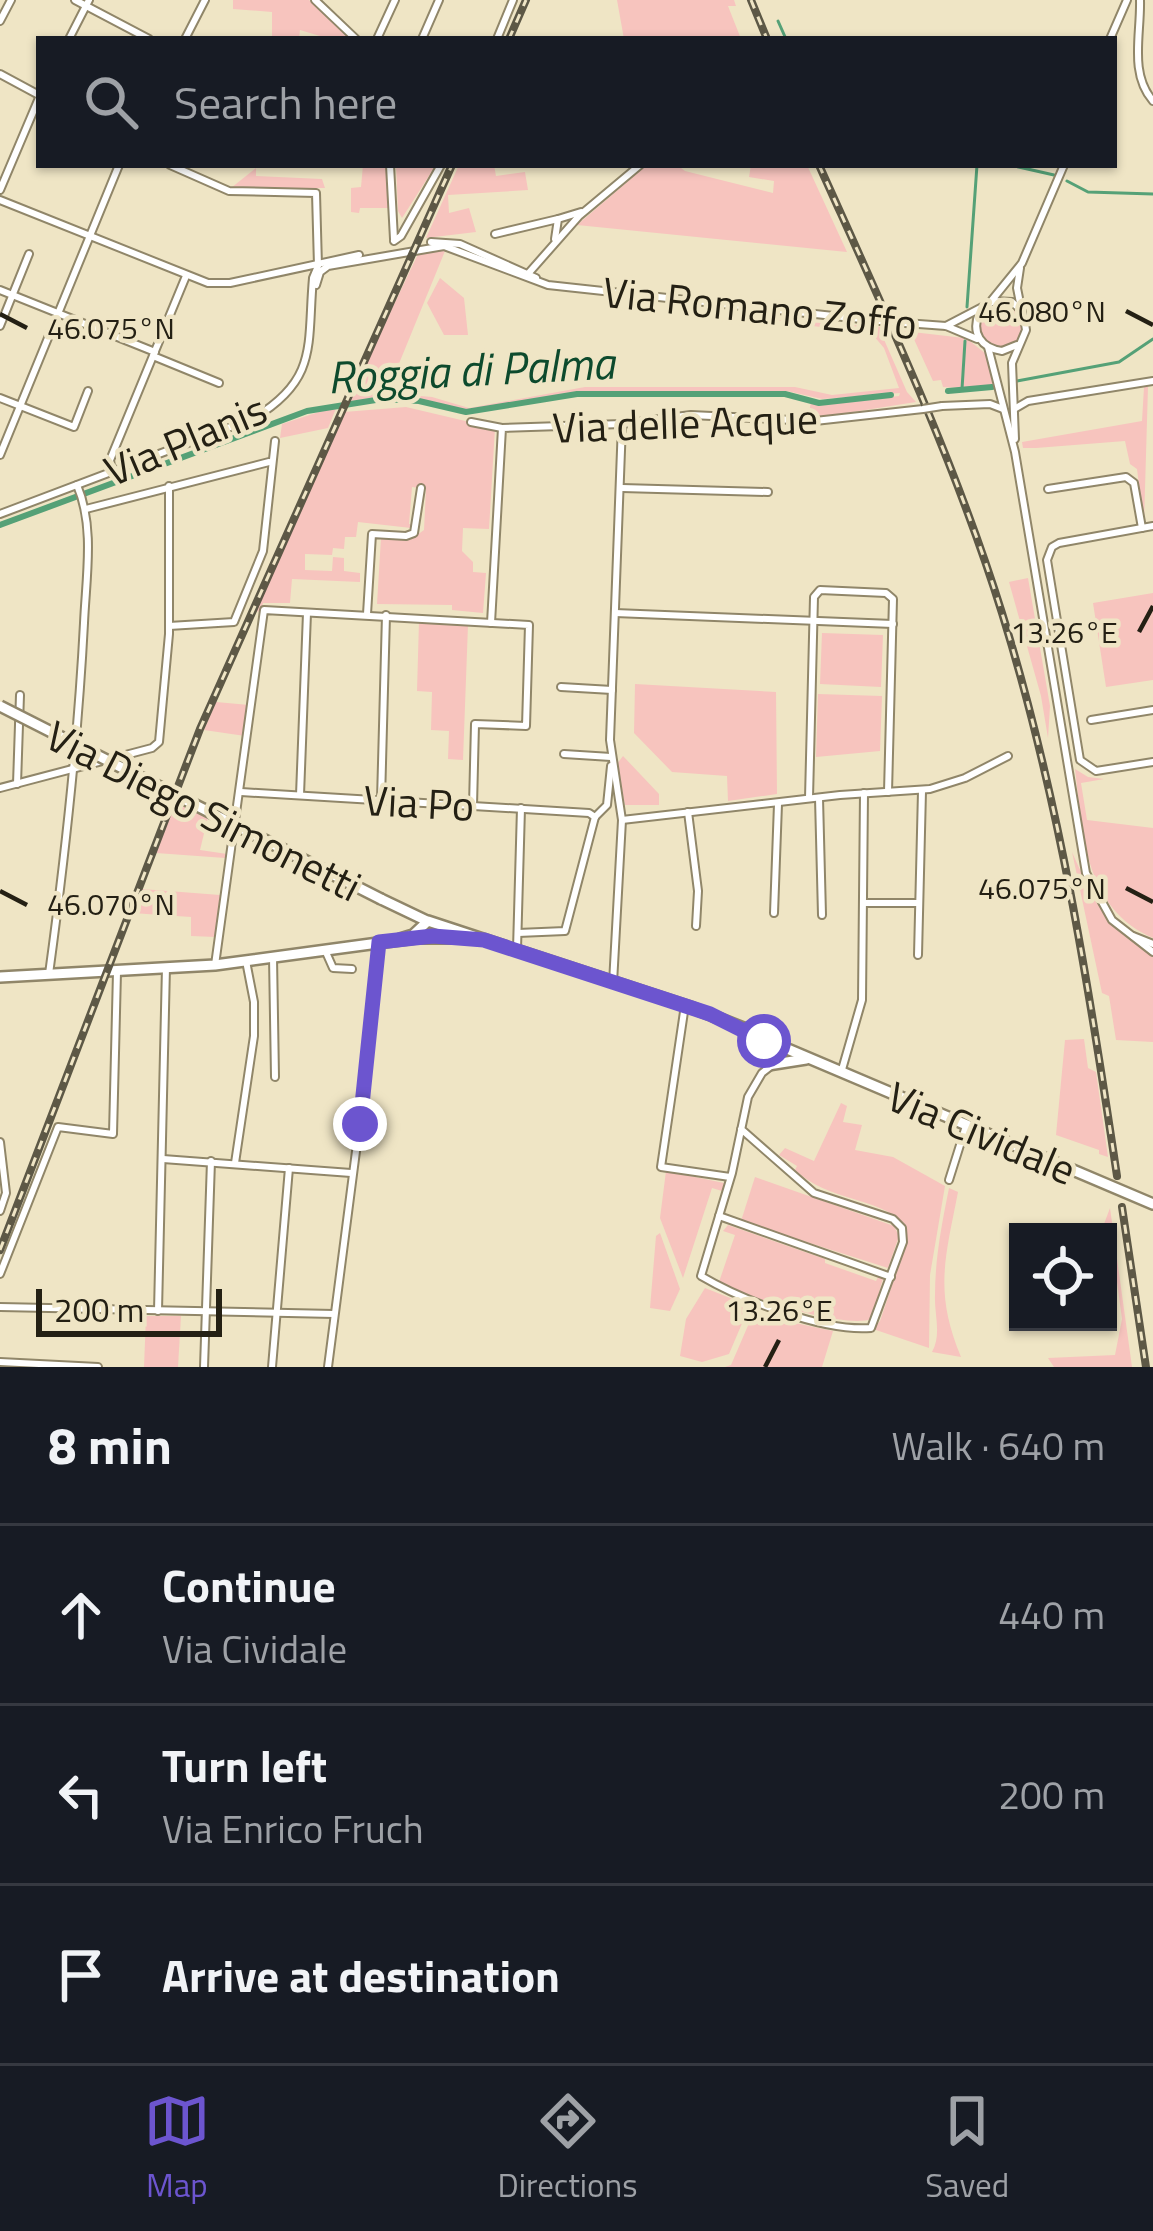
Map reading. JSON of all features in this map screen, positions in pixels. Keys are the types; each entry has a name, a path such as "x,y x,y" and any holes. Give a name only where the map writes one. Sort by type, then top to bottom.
{"main road":[{"name":"Via Diego Simonetti","path":"0,706 409,913 426,930"},
{"path":"0,977 215,965 376,943 426,930 484,940 685,1005 752,1033 768,1060 811,1059"},
{"path":"53,974 160,968"},
{"name":"Via Cividale","path":"768,1060 782,1049 811,1059 1153,1204"}],"street":[{"path":"0,21 11,0"},
{"path":"75,0 144,36"},
{"path":"187,36 205,0"},
{"path":"315,0 353,36"},
{"path":"326,10 331,0"},
{"path":"378,36 395,0"},
{"path":"423,36 439,0"},
{"path":"498,36 513,0"},
{"path":"1111,36 1126,0"},
{"path":"1140,0 1138,71 1153,101"},
{"path":"71,36 88,3"},
{"path":"0,74 36,94"},
{"path":"0,190 36,103"},
{"path":"0,455 118,168"},
{"name":"Via Planis","path":"0,514 243,423 271,407 305,367 320,268 316,194 245,194 218,188 176,168"},
{"path":"390,168 395,247"},
{"path":"0,200 186,276 230,284 320,268 395,247 439,168"},
{"path":"525,277 562,225 636,168"},
{"path":"1063,168 1022,263 1017,288 1027,325 1012,363 1010,410 1086,874 1097,900 1124,932 1153,948"},
{"path":"394,223 407,224"},
{"path":"495,234 545,223 562,225"},
{"name":"Via Romano Zoffo","path":"395,247 445,241 465,246 525,277"},
{"name":"Via Romano Zoffo","path":"395,247 459,249 525,277 574,288 946,326 980,341"},
{"path":"0,326 29,254"},
{"path":"1020,343 1002,351 988,347 975,327 982,308 1022,263"},
{"path":"112,472 110,460 186,276"},
{"path":"0,290 219,383"},
{"path":"990,302 1008,301 1023,312"},
{"name":"Via Romano Zoffo","path":"946,326 982,308"},
{"path":"988,347 1010,410"},
{"path":"1010,410 1028,401 1153,382"},
{"path":"0,398 74,427 88,392"},
{"path":"1013,395 1028,401"},
{"name":"Via delle Acque","path":"990,404 1013,395"},
{"name":"Via delle Acque","path":"491,623 502,428 622,424 691,416 815,421 990,404 1010,410"},
{"path":"471,422 502,428"},
{"path":"614,982 622,820 613,783 612,690 622,424"},
{"path":"169,626 234,622 263,551 275,441"},
{"path":"85,505 270,461"},
{"path":"1048,488 1126,477 1134,483 1142,528"},
{"path":"0,788 152,748 159,742 169,626 169,486"},
{"path":"53,974 75,770 85,505 78,487"},
{"path":"368,614 372,534 415,533 421,488"},
{"path":"620,488 768,492"},
{"path":"1153,526 1059,542 1050,550 1047,564 1076,750 1086,767 1100,770 1153,762"},
{"path":"809,799 814,595 822,590 887,593 894,602 888,792"},
{"path":"215,965 264,610 529,625 526,726 475,724 473,806"},
{"path":"300,795 307,611"},
{"path":"615,613 893,624"},
{"path":"381,800 386,615"},
{"path":"561,687 612,690"},
{"path":"17,784 20,695"},
{"path":"1091,720 1153,710"},
{"path":"564,754 612,758"},
{"path":"622,820 922,790 950,784 1008,756"},
{"path":"518,933 565,931 595,817 607,805 613,783"},
{"path":"918,956 922,790"},
{"name":"Via Po","path":"242,792 521,808 595,817"},
{"path":"841,1073 862,1000 864,793"},
{"path":"819,797 822,915"},
{"path":"774,913 778,804"},
{"path":"607,805 620,805"},
{"path":"517,952 521,808"},
{"path":"688,812 698,891 696,926"},
{"path":"863,903 919,903"},
{"path":"328,1367 376,943"},
{"path":"326,950 333,968 352,969"},
{"path":"273,957 278,1037 275,1077"},
{"path":"235,1163 254,1036 254,1002 246,961"},
{"path":"158,1311 163,1159 160,968"},
{"path":"0,1274 56,1129 64,1125 113,1134 117,971"},
{"path":"685,1005 661,1167 730,1177"},
{"path":"741,1130 814,1193 897,1221 904,1238 876,1322 865,1329 753,1303 701,1276 748,1097 768,1060"},
{"path":"949,1180 966,1126"},
{"path":"0,1142 6,1193 0,1210"},
{"path":"163,1159 353,1173"},
{"path":"204,1367 211,1161"},
{"path":"272,1367 289,1168"},
{"path":"719,1216 891,1277"},
{"path":"0,1307 334,1314"},
{"path":"0,1362 98,1367"}],"shaded area":[{"path":"233,0 309,0 346,36 300,30 299,36 272,36 272,12 233,9"},
{"path":"617,0 734,0 736,6 728,6 740,36 623,36"},
{"path":"256,168 256,176 322,179 325,188 231,188"},
{"path":"363,168 386,168 390,208 351,212 351,188 361,187"},
{"path":"396,168 434,168 402,218"},
{"path":"458,168 495,168 496,176 525,172 528,190 448,195 449,213 469,208 476,232 426,238"},
{"path":"644,168 681,168 773,193 774,181 749,177 750,168 808,168 847,252 577,225"},
{"path":"420,250 445,251 387,393 432,397 469,408 585,387 795,387 832,395 899,388 884,348 873,335 774,320 884,327 888,335 882,335 916,402 808,417 811,402 820,405 900,393 822,399 787,391 580,392 467,411 419,399 348,401"},
{"path":"440,278 464,298 468,335 444,335 427,303"},
{"path":"1002,303 1017,310 1024,325 1017,340 1002,347 987,340 980,325 987,310"},
{"path":"904,331 964,338 961,388 933,381 913,337"},
{"path":"966,338 986,354 996,385 963,389"},
{"path":"1144,387 1148,387 1144,523 1137,469 1130,464 1125,441 1036,448 1023,448 1022,442 1142,421"},
{"path":"337,406 328,428 280,438 282,424"},
{"path":"406,407 495,428 489,529 463,528 462,551 473,562 473,572 486,573 483,613 452,610 452,605 377,604 381,538 410,540 424,530 426,489 412,487 409,524 415,525 411,528 358,522 356,537 345,537 344,549 333,548 332,555 305,554 305,570 332,571 333,557 344,558 344,571 360,573 360,582 292,579 290,603 263,603 261,612 256,611 344,412"},
{"path":"1028,578 1050,706 1048,738 1009,582"},
{"path":"1153,593 1153,680 1106,687 1093,603"},
{"path":"419,621 468,625 463,760 448,759 449,731 431,730 432,692 417,691"},
{"path":"822,633 883,635 881,687 820,684"},
{"path":"635,684 776,692 777,794 728,801 727,776 672,772 634,733"},
{"path":"818,694 882,696 880,751 816,757"},
{"path":"216,702 249,705 245,736 204,730"},
{"path":"623,756 659,794 659,805 625,805 617,764"},
{"path":"1075,769 1104,779 1081,783 1087,820 1153,828 1153,938 1130,925 1100,888 1085,843"},
{"path":"176,801 208,817 200,850 227,854 225,858 156,853"},
{"path":"1072,852 1094,898 1113,924 1153,954 1153,1042 1116,1040"},
{"path":"142,889 220,895 215,937 191,936 191,917 132,913"},
{"path":"1084,1039 1088,1068 1096,1072 1108,1157 1056,1135 1065,1040"},
{"path":"841,1103 847,1106 843,1122 862,1125 855,1150 893,1157 945,1186 930,1275 929,1348 873,1329 880,1321 906,1243 905,1224 880,1208 822,1188 779,1155 785,1148 814,1161"},
{"path":"666,1171 724,1183 722,1191 712,1188 683,1278 660,1218"},
{"path":"755,1177 894,1226 899,1236 888,1268 741,1221"},
{"path":"949,1188 958,1192 946,1257 945,1294 961,1357 932,1352 937,1331 938,1254"},
{"path":"728,1225 876,1281 879,1275 883,1278 872,1319 818,1316 719,1282 735,1235 723,1231"},
{"path":"660,1233 680,1289 670,1311 650,1308"},
{"path":"1117,1259 1132,1367 1054,1367 1048,1358 1115,1355 1122,1319"},
{"path":"705,1288 758,1309 746,1314 729,1354 702,1362 680,1356 686,1319"},
{"path":"753,1314 833,1331 822,1367 725,1367 731,1365"},
{"path":"146,1316 181,1316 178,1367 144,1367"}],"waterway":[{"path":"778,21 785,36"},
{"path":"967,307 977,168"},
{"path":"1023,168 1054,175"},
{"path":"1067,181 1088,192 1153,194"},
{"name":"Roggia di Palma","path":"1017,381 1119,362 1153,339"},
{"path":"962,389 965,341"},
{"name":"Roggia di Palma","path":"948,391 992,387"},
{"name":"Roggia di Palma","path":"0,525 307,411 382,399 419,401 466,412 577,394 785,394 819,403 891,395"}],"railway":[{"path":"510,36 526,0"},
{"path":"751,0 766,36"},
{"path":"0,1250 200,729 451,168"},
{"path":"820,168 940,442 1002,613 1056,822 1117,1176"},
{"path":"1122,1207 1146,1367"}],"route":[{"path":"360,1124 379,942 433,936 484,940 710,1014 764,1041"}]}
